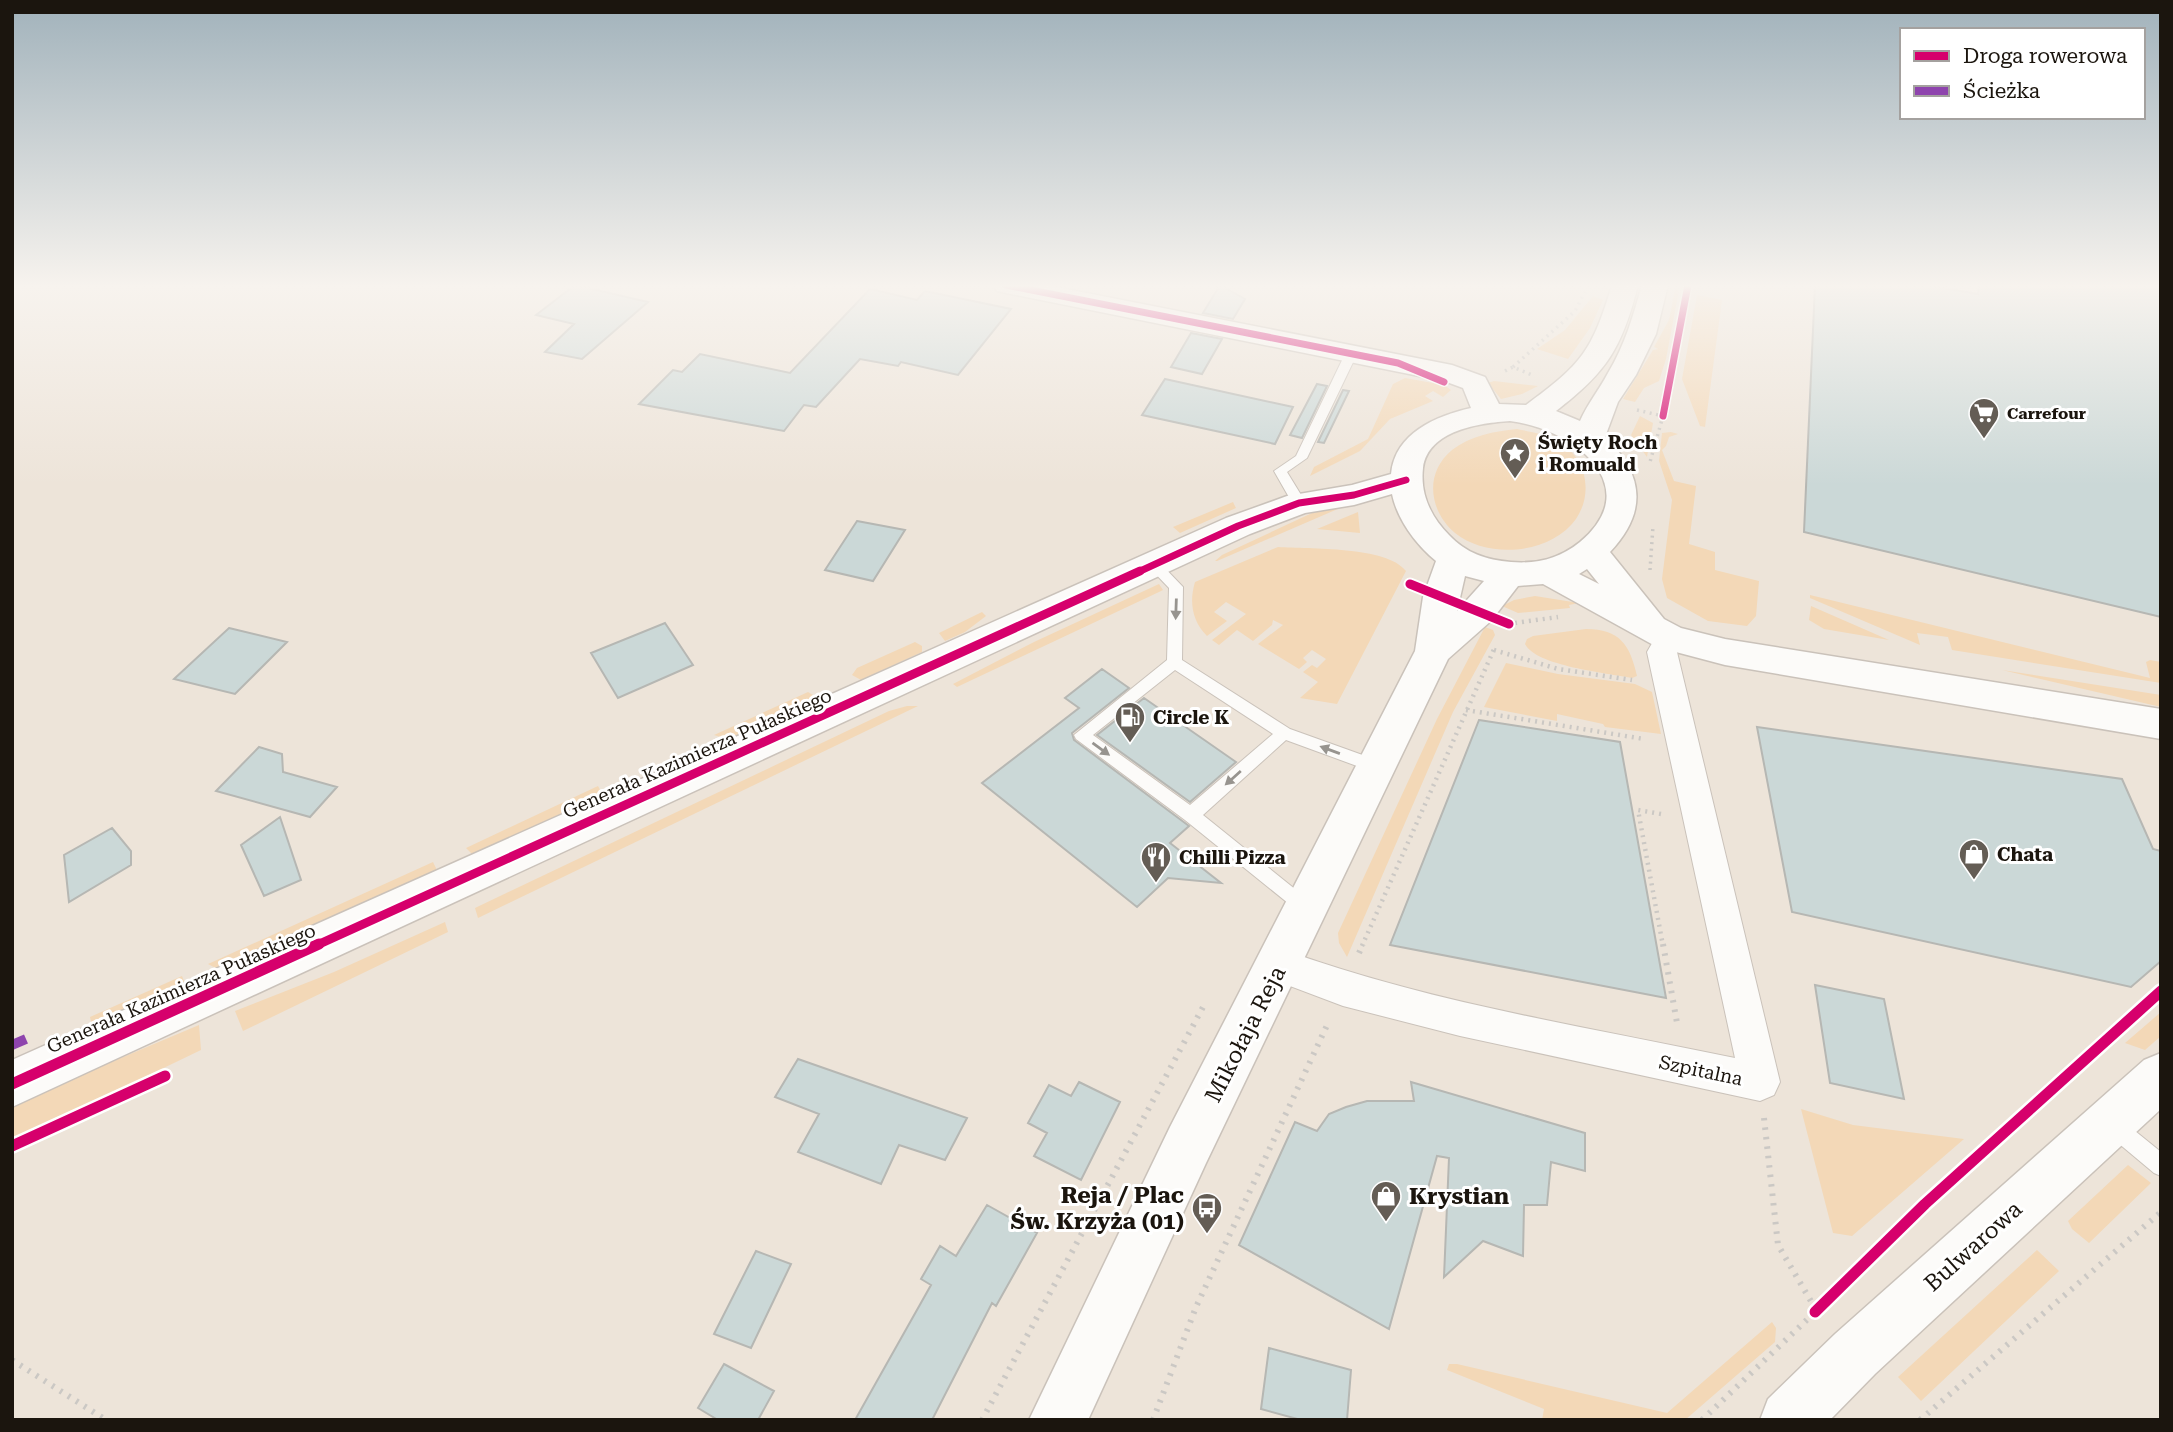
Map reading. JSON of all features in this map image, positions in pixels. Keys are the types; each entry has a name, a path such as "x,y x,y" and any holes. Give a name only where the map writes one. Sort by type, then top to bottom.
{"street":[{"path":"1340,352 1452,374 1475,383 1488,414"},
{"path":"1533,414 1566,388 1599,352"},
{"path":"1589,438 1604,402 1633,352"},
{"path":"1488,414 1533,414 1553,419 1589,438 1609,460 1620,484 1621,509 1612,531 1573,564 1549,572 1489,572 1454,558 1433,540 1417,520 1408,500 1406,480 1410,456 1427,436 1453,421 1488,414"},
{"name":"Generała Kazimierza Pułaskiego","path":"12,1084 1238,526 1299,503 1354,495 1406,480"},
{"path":"1591,551 1661,632"},
{"path":"1433,651 1441,597 1454,558"},
{"path":"1549,572 1661,632 1725,652 2161,724"},
{"path":"1433,651 1478,612 1508,574"},
{"name":"Szpitalna","path":"1279,965 1343,989 1460,1018 1760,1082 1662,652 1661,632"},
{"name":"Mikołaja Reja","path":"1058,1419 1188,1145 1433,651"},
{"name":"Bulwarowa","path":"1789,1420 1855,1354 2161,1076"}],"lane":[{"path":"1299,503 1280,471 1301,458 1351,354"},
{"path":"1154,565 1176,587 1174,662"},
{"path":"1174,662 1284,733 1376,767"},
{"path":"1174,662 1082,735 1191,815 1306,908"},
{"path":"1191,815 1284,733"},
{"path":"2109,1122 2161,1166"}],"path":[{"path":"1513,367 1530,352"},
{"path":"1494,650 1558,669 1637,681"},
{"path":"1466,710 1648,740"},
{"path":"1663,814 1638,810 1677,1023"},
{"path":"982,1420 1203,1007"},
{"path":"1760,1082 1778,1245 1815,1312 1855,1354"},
{"path":"1920,1420 2161,1212"},
{"path":"1702,1420 1815,1312"},
{"path":"12,1360 106,1420"}],"shaded area":[{"path":"1546,352 1573,352 1568,359"},
{"path":"1652,352 1667,352 1659,381 1644,388 1635,402 1623,399"},
{"path":"1687,352 1715,352 1705,427 1700,426 1682,379"},
{"path":"1405,378 1444,385 1451,390 1443,397 1433,391 1425,396 1433,401 1390,419 1360,451 1310,476 1314,467 1368,439 1393,384"},
{"path":"1494,381 1538,386 1522,394 1501,399 1488,383"},
{"path":"1640,416 1653,423 1647,457 1631,435"},
{"path":"1517,429 1558,441 1575,456 1581,466 1586,487 1582,509 1565,531 1536,546 1502,550 1469,542 1446,524 1435,503 1433,492 1437,470 1443,459 1459,445 1483,435"},
{"path":"1662,433 1678,434 1669,437 1662,450 1674,481 1696,486 1689,544 1715,552 1715,570 1759,581 1756,616 1747,626 1708,621 1667,598 1662,579 1672,500 1659,461"},
{"path":"1233,502 1236,508 1180,533 1173,527"},
{"path":"1347,505 1215,561 1222,555 1312,513"},
{"path":"1358,512 1360,533 1317,529"},
{"path":"1278,547 1365,553 1396,563 1406,571 1337,704 1300,698 1318,682 1303,672 1312,665 1317,668 1326,659 1312,650 1303,658 1307,662 1299,669 1258,644 1283,625 1273,620 1272,625 1253,641 1237,630 1219,645 1212,640 1246,614 1226,602 1214,612 1227,621 1207,636 1195,618 1192,597 1195,582"},
{"path":"1159,584 1163,590 957,687 953,684 1034,642"},
{"path":"1810,595 2150,678 2146,662 2161,662 2161,683 1952,650 1948,637 1917,633 1920,645 1810,598"},
{"path":"1535,596 1579,603 1569,605 1570,608 1518,613 1502,606 1514,600"},
{"path":"1811,606 1889,640 1824,629 1809,620"},
{"path":"982,612 986,616 965,632 945,641 939,633"},
{"path":"1485,627 1493,630 1495,635 1453,712 1347,957 1339,943 1338,933 1437,719"},
{"path":"1586,629 1607,632 1622,641 1631,656 1637,676 1632,678 1557,663 1532,652 1525,644 1527,639 1533,636"},
{"path":"915,642 922,646 922,652 861,680 852,675 857,668"},
{"path":"1506,663 1558,674 1635,684 1652,692 1661,734 1605,727 1603,724 1557,714 1557,721 1484,707"},
{"path":"2002,670 2161,695 2161,707"},
{"path":"808,692 818,698 730,740 714,735"},
{"path":"918,706 478,918 475,908 889,711"},
{"path":"598,786 605,799 474,856 466,848"},
{"path":"433,862 439,874 223,972 208,964"},
{"path":"445,922 448,932 243,1031 235,1011 334,972"},
{"path":"182,976 187,989 92,1026 90,1017"},
{"path":"2161,1012 2161,1036 2145,1050 2125,1043"},
{"path":"199,1025 201,1050 12,1141 12,1104"},
{"path":"1801,1109 1853,1125 1964,1139 1852,1236 1833,1233"},
{"path":"2128,1165 2151,1183 2089,1243 2072,1229 2068,1221"},
{"path":"2037,1250 2059,1271 1921,1401 1898,1377"},
{"path":"1772,1322 1776,1328 1775,1342 1685,1420 1542,1420 1544,1409 1447,1370 1449,1364 1457,1364 1667,1413"}],"building":[{"path":"545,352 590,352 582,359"},
{"path":"810,352 977,352 958,375 901,362 898,366 860,359 816,407 804,405 784,431 639,404 673,370 682,372 700,354 790,373"},
{"path":"1180,352 1215,352 1202,374 1171,367"},
{"name":"Carrefour","path":"1812,352 2161,352 2161,617 1804,532"},
{"path":"1165,379 1293,407 1275,444 1142,415"},
{"path":"1317,384 1327,386 1302,438 1290,435"},
{"path":"1343,390 1349,391 1324,443 1318,442"},
{"path":"857,521 905,530 873,581 825,570"},
{"path":"665,623 693,665 618,698 591,653"},
{"path":"229,628 287,642 235,694 174,679"},
{"path":"1102,669 1129,688 1072,733 1074,740 1189,826 1170,843 1221,883 1168,878 1137,907 982,783 1079,708 1065,698"},
{"path":"1144,698 1236,762 1190,802 1097,735"},
{"path":"1479,720 1620,742 1666,998 1390,945"},
{"name":"Chata","path":"1757,727 2122,779 2153,849 2161,851 2161,961 2131,987 1792,912"},
{"path":"259,747 282,754 283,772 337,787 310,817 216,791"},
{"path":"280,817 301,880 264,896 241,845"},
{"path":"112,828 131,851 131,865 69,902 64,855"},
{"path":"1815,985 1884,999 1904,1099 1830,1083"},
{"path":"798,1059 967,1118 945,1160 899,1145 881,1184 798,1152 819,1114 775,1097"},
{"path":"1079,1082 1120,1102 1081,1180 1034,1156 1047,1133 1028,1123 1049,1085 1071,1096"},
{"name":"Krystian","path":"1411,1082 1585,1133 1585,1171 1551,1162 1547,1205 1524,1205 1523,1256 1483,1241 1444,1277 1449,1158 1437,1156 1389,1329 1239,1245 1295,1122 1317,1131 1329,1114 1346,1107 1367,1101 1414,1101"},
{"path":"987,1205 1037,1233 996,1306 992,1303 932,1420 855,1420 931,1285 921,1279 940,1246 956,1256"},
{"path":"756,1251 791,1264 751,1348 714,1334"},
{"path":"1269,1348 1351,1370 1347,1420 1301,1420 1261,1409"},
{"path":"724,1364 774,1391 758,1420 718,1420 698,1408"}],"marked path":[{"path":"12,1045 26,1039"}],"cycle path":[{"path":"1342,352 1398,363 1444,382"},
{"path":"1663,416 1675,352"},
{"path":"12,1084 1238,526 1299,503 1354,495 1406,480"},
{"path":"1410,584 1509,624"},
{"path":"1815,1312 1925,1204 2161,991"},
{"path":"12,1146 165,1076"}],"place":[{"name":"Carrefour","path":"1984,440"},
{"name":"Święty Roch i Romuald","path":"1515,480"},
{"name":"Circle K","path":"1130,744"},
{"name":"Chata","path":"1974,881"},
{"name":"Chilli Pizza","path":"1156,884"},
{"name":"Krystian","path":"1386,1223"},
{"name":"Reja / Plac Św. Krzyża (01)","path":"1207,1235"}]}
